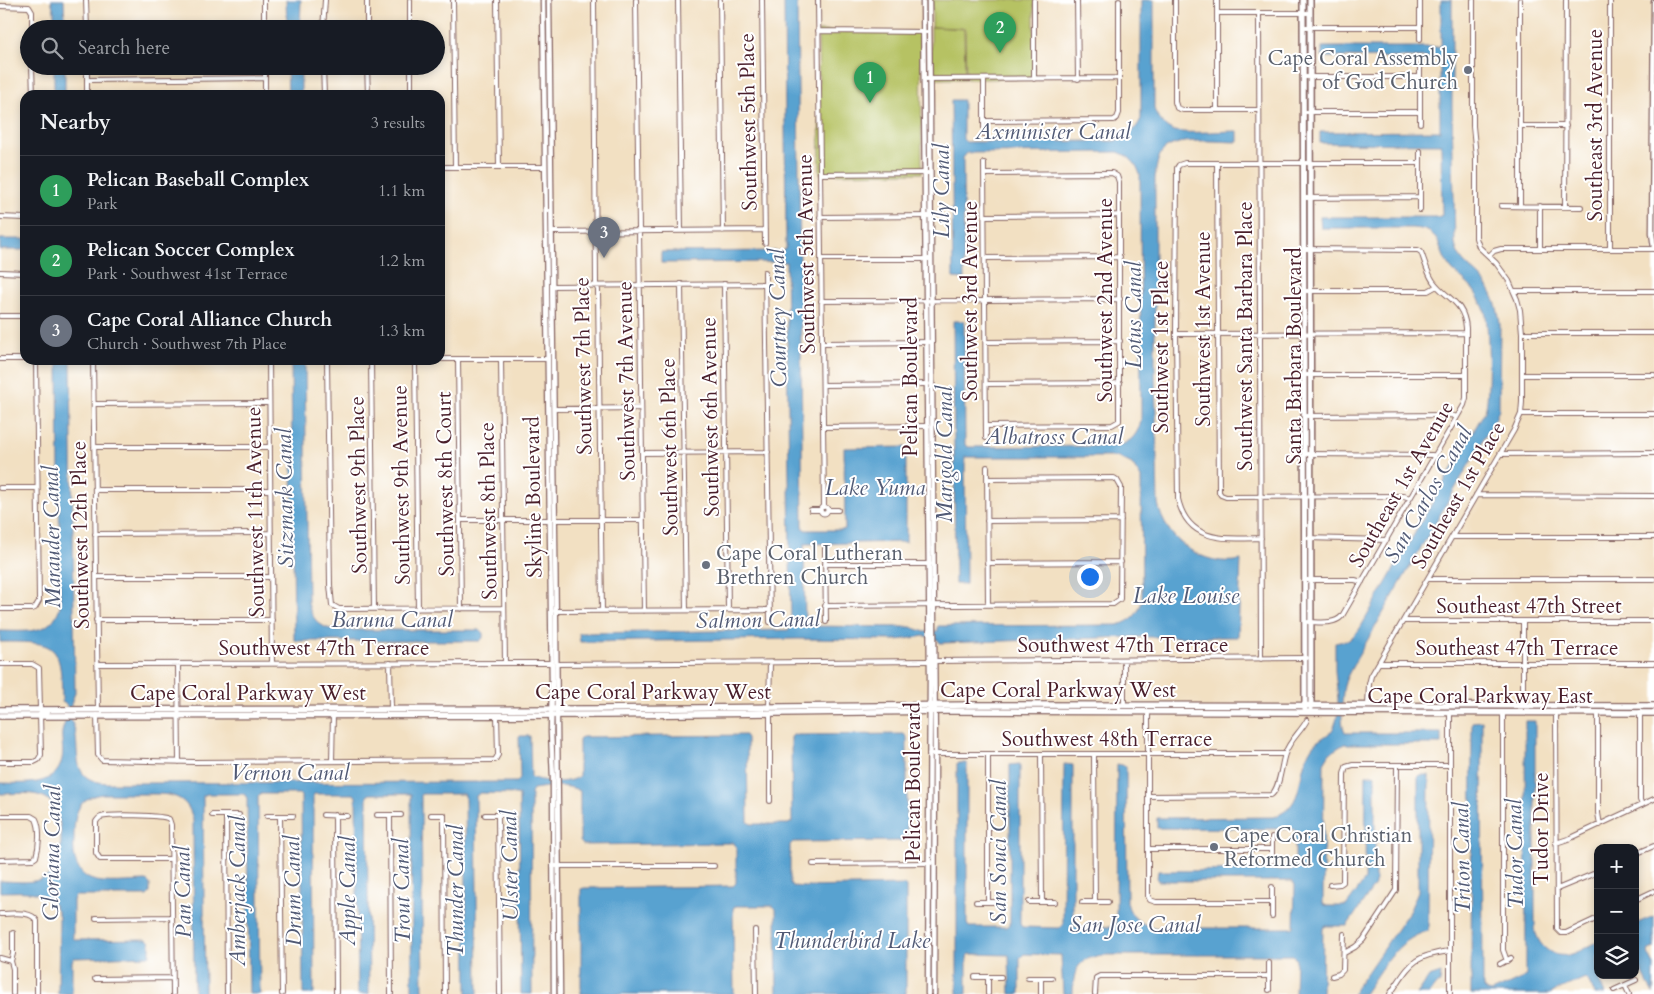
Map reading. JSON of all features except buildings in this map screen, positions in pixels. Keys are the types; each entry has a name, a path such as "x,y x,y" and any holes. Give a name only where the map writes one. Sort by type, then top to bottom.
{"main road":[{"name":"Santa Barbara Boulevard","path":"1303,0 1303,13 1307,27"},
{"name":"Santa Barbara Boulevard","path":"1308,709 1307,27 1310,0"},
{"name":"Santa Barbara Boulevard","path":"1308,709 1311,698 1309,658"},
{"path":"1311,698 1313,702 1335,707"},
{"path":"1203,711 1210,709 1236,709 1241,705"},
{"name":"Cape Coral Parkway West","path":"179,713 391,709 727,714 770,711 1241,705 1308,709"},
{"path":"1420,712 1423,708 1442,708 1449,705"},
{"name":"Cape Coral Parkway East","path":"1308,709 1449,705 1654,706"},
{"path":"1450,712 1455,708 1476,708 1484,705"},
{"path":"1504,712 1507,708 1533,708 1539,705"},
{"path":"1541,712 1545,709 1574,708 1576,705"},
{"path":"1087,712 1092,709 1120,708 1124,706"},
{"path":"1148,711 1152,708 1180,708 1184,706"},
{"name":"Cape Coral Parkway East","path":"1344,707 1420,712 1654,712"},
{"name":"Cape Coral Parkway West","path":"0,710 40,713 497,715 555,712 775,711 812,708 1087,712 1308,709"},
{"path":"333,715 340,712 368,712 375,709"},
{"path":"290,715 299,712 326,712 328,710"},
{"name":"Cape Coral Parkway West","path":"0,716 40,713"}],"street":[{"path":"86,0 86,20"},
{"path":"264,0 264,20"},
{"path":"367,0 367,20"},
{"path":"410,0 410,20"},
{"path":"453,0 455,167"},
{"path":"496,0 499,167"},
{"name":"Skyline Boulevard","path":"543,0 548,166 555,712"},
{"name":"Skyline Boulevard","path":"548,166 549,0"},
{"name":"Southwest 7th Place","path":"594,0 596,285 598,290 602,611"},
{"name":"Southwest 7th Avenue","path":"636,0 644,611"},
{"path":"678,0 681,231"},
{"path":"720,0 723,231"},
{"name":"Southwest 5th Place","path":"762,0 765,243"},
{"name":"Southwest 5th Avenue","path":"818,0 824,509"},
{"name":"Pelican Boulevard","path":"924,0 927,32"},
{"name":"Pelican Boulevard","path":"928,994 934,863 928,259 927,32 929,0"},
{"path":"1034,0 1034,78"},
{"path":"1077,0 1078,78"},
{"path":"984,121 1114,120 1117,118 1119,113 1119,0"},
{"path":"1175,0 1175,102 1177,108 1183,110 1259,110"},
{"path":"1217,110 1218,0"},
{"path":"1420,0 1420,39"},
{"name":"Southeast 1st Place","path":"1368,706 1369,681 1516,427 1520,414 1522,333 1520,310 1514,291 1502,270 1479,247 1476,238 1476,156 1473,126 1473,0"},
{"path":"1520,0 1520,206"},
{"path":"1566,0 1566,206"},
{"name":"Southeast 3rd Avenue","path":"1610,0 1610,249"},
{"path":"323,20 324,1"},
{"path":"1489,256 1498,249 1654,248 1654,2"},
{"path":"0,6 24,5 30,8 31,20"},
{"path":"1218,13 1310,12"},
{"name":"Southwest Santa Barbara Place","path":"1259,13 1261,659"},
{"path":"1307,27 1420,27"},
{"path":"818,31 927,32"},
{"path":"1420,66 1420,124"},
{"path":"32,75 33,90"},
{"path":"87,75 87,90"},
{"path":"323,75 324,90"},
{"path":"368,75 368,90"},
{"path":"411,75 411,90"},
{"path":"1307,77 1420,77"},
{"path":"87,80 265,78 265,90"},
{"path":"927,79 1119,78"},
{"path":"984,79 984,134"},
{"path":"1307,112 1420,112"},
{"path":"1520,126 1566,126"},
{"path":"1420,151 1420,210"},
{"name":"Southwest 3rd Avenue","path":"984,163 986,438"},
{"path":"1217,163 1420,163"},
{"name":"Southwest 1st Place","path":"1217,163 1185,164 1179,166 1175,172 1177,495 1181,510 1192,526 1204,534 1219,538 1261,538"},
{"name":"Southwest 1st Avenue","path":"1217,163 1219,487 1221,495 1226,497 1261,497"},
{"path":"445,167 548,166"},
{"path":"820,174 928,173"},
{"name":"Southwest 2nd Avenue","path":"984,174 1112,173 1117,176 1119,182 1120,257 1120,418 1117,424 986,426"},
{"path":"1307,198 1420,197"},
{"path":"1500,206 1580,207"},
{"path":"1540,206 1540,249"},
{"path":"985,216 1119,215"},
{"path":"820,218 928,216"},
{"path":"0,218 20,218"},
{"path":"549,232 765,230"},
{"name":"Southeast 1st Avenue","path":"1307,249 1418,250 1437,286 1460,308 1465,318 1466,333 1465,401 1457,417 1342,616 1337,621 1309,622"},
{"path":"985,258 1120,257"},
{"path":"821,259 928,259"},
{"path":"0,272 20,273"},
{"path":"765,272 770,622"},
{"name":"Southwest 6th Place","path":"682,284 686,610"},
{"name":"Southwest 6th Avenue","path":"724,284 728,610"},
{"path":"549,285 765,284"},
{"path":"1307,291 1428,291 1437,286"},
{"path":"1514,291 1654,291"},
{"path":"822,301 1120,299"},
{"path":"0,316 20,316"},
{"path":"1176,334 1466,333"},
{"path":"1522,333 1654,333"},
{"path":"986,342 1120,341"},
{"path":"822,343 929,342"},
{"path":"0,360 20,359"},
{"path":"445,359 550,359"},
{"name":"Southwest 8th Court","path":"458,359 461,609"},
{"name":"Southwest 8th Place","path":"501,359 505,663"},
{"path":"0,609 35,608 39,601 36,365"},
{"name":"Southwest 12th Place","path":"93,365 96,620 100,758 106,762 179,762"},
{"name":"Southwest 11th Avenue","path":"269,365 272,664"},
{"path":"327,365 330,585 332,605 339,609 504,608"},
{"name":"Southwest 9th Place","path":"371,365 374,609"},
{"name":"Southwest 9th Avenue","path":"415,365 418,609"},
{"path":"1308,375 1466,375"},
{"path":"1522,375 1654,375"},
{"path":"986,384 1120,383"},
{"path":"822,385 929,384"},
{"path":"94,404 269,403"},
{"path":"551,409 641,408"},
{"path":"1520,414 1654,414"},
{"path":"1308,416 1442,415 1457,417"},
{"path":"823,427 930,426"},
{"path":"94,447 270,447"},
{"path":"642,453 768,452"},
{"path":"1500,454 1654,453"},
{"path":"1308,454 1432,455 1434,457"},
{"path":"987,467 988,605"},
{"path":"826,606 1117,602 1121,596 1121,487 1117,480 1114,478 987,479"},
{"path":"0,488 37,488"},
{"path":"95,490 270,490"},
{"path":"1476,495 1654,496"},
{"path":"1261,497 1404,496 1410,498"},
{"path":"811,510 838,510"},
{"path":"460,520 642,520"},
{"path":"987,521 1121,520"},
{"path":"95,534 271,533"},
{"path":"1452,537 1654,538"},
{"path":"1308,538 1387,540"},
{"path":"825,549 826,622"},
{"path":"987,563 1121,562"},
{"path":"825,564 931,564"},
{"path":"96,577 271,577"},
{"path":"1428,579 1654,579"},
{"path":"1309,580 1355,580 1362,582"},
{"path":"554,611 770,610"},
{"name":"Skyline Boulevard","path":"554,611 551,629 557,687 551,739 555,781 560,994"},
{"path":"96,620 272,620"},
{"name":"Southeast 47th Street","path":"1404,621 1654,621"},
{"path":"1523,621 1523,705"},
{"name":"Southwest 47th Terrace","path":"97,664 770,663 1309,658"},
{"path":"1124,660 1124,706"},
{"path":"390,663 391,709"},
{"path":"770,663 770,801"},
{"name":"Southeast 47th Terrace","path":"1379,663 1654,663"},
{"path":"0,664 36,665 40,672 40,755 38,760 34,762 0,762"},
{"path":"178,664 179,762 494,760 498,755 497,715"},
{"name":"Pelican Boulevard","path":"932,709 928,754 928,863 934,994"},
{"path":"1148,711 1148,896 1150,900 1156,902 1272,902"},
{"path":"40,713 77,712"},
{"path":"1450,712 1450,994"},
{"path":"1500,964 1509,960 1503,950 1504,712"},
{"name":"Tudor Drive","path":"1556,712 1556,927 1559,932 1566,933 1594,920"},
{"path":"1598,712 1598,813 1600,824"},
{"path":"1640,712 1640,800 1642,805"},
{"path":"332,762 333,715"},
{"path":"1148,796 1267,796 1274,792 1284,754 1307,720"},
{"name":"Southwest 48th Terrace","path":"928,754 1284,754"},
{"path":"988,754 988,902"},
{"path":"1041,754 1042,902"},
{"path":"1094,754 1095,902"},
{"path":"1330,886 1343,882 1344,770 1346,767 1353,765 1450,764"},
{"path":"1344,952 1360,943 1396,890 1397,765"},
{"path":"1556,843 1654,799"},
{"path":"212,815 239,815"},
{"path":"226,815 227,994"},
{"path":"323,815 347,816"},
{"path":"377,815 401,815"},
{"path":"390,815 391,994"},
{"path":"431,815 444,815 445,994"},
{"path":"485,815 512,815"},
{"path":"498,815 500,994"},
{"path":"0,816 31,816 36,819 38,827 38,850 36,857 32,859 0,860"},
{"path":"171,860 107,860 98,858 96,852 97,819 103,816 162,816 169,819 171,824 172,994"},
{"path":"267,816 292,816"},
{"path":"280,816 282,994"},
{"path":"334,816 336,994"},
{"path":"1272,837 1272,862"},
{"path":"1639,852 1654,846"},
{"path":"1148,849 1272,849"},
{"path":"813,864 934,863"},
{"path":"556,866 714,866"},
{"name":"Skyline Boulevard","path":"554,994 556,866"},
{"path":"1557,889 1594,874"},
{"path":"1272,887 1272,916"},
{"path":"1639,898 1654,891"},
{"path":"976,902 998,902"},
{"path":"1028,902 1055,902"},
{"path":"1082,902 1108,902"},
{"path":"0,914 29,914 35,917 37,921 36,994"},
{"path":"96,918 172,917"},
{"path":"755,930 756,994"},
{"path":"13,933 13,958 11,962 13,969 13,994"},
{"path":"1332,976 1339,974 1343,970 1344,934"},
{"path":"1390,994 1417,959 1430,953 1450,951"},
{"path":"0,958 11,962"},
{"path":"1269,963 1269,990"},
{"path":"1095,994 1096,978 1109,976 1269,976"},
{"path":"975,977 1001,977"},
{"path":"988,977 988,994"},
{"path":"95,979 172,978"},
{"path":"1028,978 1052,978"},
{"path":"1041,978 1041,994"},
{"path":"1614,990 1636,980"},
{"path":"1625,985 1629,994"}],"green space":[{"path":"932,0 1034,0 1034,79 966,79 965,28 932,27"},
{"path":"931,27 964,29 965,79 931,79"},
{"path":"818,31 921,32 922,173 820,174"}],"water":[{"path":"51,0 64,0 65,20 54,20"},
{"path":"286,0 301,0 300,20 287,20"},
{"path":"784,0 797,0 803,527 805,530 845,529 844,448 906,447 906,542 804,544 805,626 911,627 925,632 938,631 938,626 1118,625 1131,619 1137,612 1142,599 1141,478 1132,464 1118,457 965,457 966,584 955,584 953,321 964,321 965,445 968,447 1117,446 1134,437 1141,419 1140,175 1132,161 1118,152 967,153 963,158 964,279 953,278 951,100 963,100 963,139 966,142 1114,141 1123,138 1134,130 1141,119 1141,0 1154,0 1154,109 1162,123 1171,130 1181,132 1238,131 1238,142 1198,141 1176,144 1168,147 1159,158 1155,178 1155,373 1158,503 1162,516 1168,529 1177,539 1200,555 1213,560 1241,560 1238,637 1133,637 940,643 938,640 925,636 898,640 797,639 580,642 579,633 788,630 791,628 786,262 661,263 661,252 783,251 786,248"},
{"name":"San Jose Canal","path":"1441,0 1452,0 1455,244 1462,259 1489,288 1498,311 1500,324 1499,409 1496,418 1356,660 1345,683 1342,723 1345,733 1441,733 1441,744 1344,744 1330,753 1324,763 1323,904 1327,906 1346,906 1365,880 1366,775 1375,775 1375,885 1347,926 1326,926 1323,928 1322,994 1295,994 1296,960 1293,955 1104,955 1083,962 1076,971 1073,994 1063,994 1061,955 1024,954 1020,958 1020,994 1010,994 1009,955 971,954 967,958 967,994 957,994 957,763 967,763 967,924 969,927 1006,927 1010,925 1010,765 1020,764 1020,924 1022,927 1059,928 1063,925 1064,764 1073,765 1073,924 1075,927 1113,927 1116,925 1117,764 1126,766 1127,902 1136,919 1155,928 1294,927 1295,885 1292,881 1158,881 1157,879 1158,871 1292,870 1295,866 1294,829 1157,828 1157,818 1274,817 1285,811 1292,804 1299,787 1303,768 1312,747 1332,730 1338,713 1335,643 1349,640 1359,630 1485,411 1488,392 1488,361 1485,311 1473,290 1449,266 1434,236 1423,229 1413,228 1321,228 1320,217 1438,217 1442,215 1441,144 1320,143 1320,132 1440,131 1440,58 1322,57 1322,47 1439,47 1441,44"},
{"path":"54,75 65,75 65,90 54,90"},
{"path":"287,75 301,75 301,90 288,90"},
{"path":"0,239 20,239 20,250 0,250"},
{"name":"Thunderbird Lake","path":"58,365 71,365 75,693 70,712 75,730 79,765 87,777 95,781 107,783 517,782 520,779 519,736 530,736 531,777 562,782 579,776 579,740 582,737 745,735 747,738 748,822 751,824 788,824 792,822 791,737 793,735 904,734 907,737 907,839 904,841 793,842 790,845 790,883 792,886 805,887 904,885 906,887 906,994 777,994 776,909 773,906 736,906 733,908 734,994 581,994 581,889 733,886 736,883 736,846 733,843 583,845 580,841 580,791 569,787 557,786 533,789 531,793 532,994 521,994 519,795 480,793 476,796 478,994 467,994 465,795 421,794 423,994 412,994 411,794 370,794 367,796 369,994 358,994 356,796 353,794 314,794 313,796 314,994 303,994 301,796 299,794 261,794 258,796 260,994 249,994 247,798 244,794 207,794 203,796 205,994 194,994 193,820 190,811 181,799 174,796 103,794 87,799 78,809 75,823 74,856 78,867 85,876 96,881 147,881 150,884 150,893 147,896 75,896 73,900 73,938 77,940 147,939 150,942 150,955 74,958 72,961 72,994 58,994 59,917 55,907 50,900 36,893 0,892 0,881 26,882 38,880 49,875 55,868 61,848 60,824 57,813 46,798 35,794 0,794 0,783 37,782 53,775 59,768 62,759 62,732 67,717 67,705 62,702 60,668 57,657 52,650 45,645 34,643 0,642 0,631 27,631 44,627 51,623 60,606"},
{"path":"291,365 305,365 308,602 313,617 325,627 335,630 480,630 483,633 483,638 480,641 297,641 294,639"},
{"path":"1482,721 1483,988 1492,992 1523,978 1526,974 1525,721 1535,721 1536,933 1541,944 1555,954 1568,955 1576,953 1594,944 1594,979 1599,979 1605,994 1595,994 1585,978 1549,994 1471,994 1472,722"},
{"path":"1420,775 1429,775 1428,931 1417,935 1398,948 1364,994 1352,994 1410,910 1418,891 1418,777"},
{"path":"1654,916 1654,948 1649,950 1648,953 1654,965 1653,994 1639,965 1639,922"},
{"path":"1441,973 1440,983 1429,994 1417,994 1429,977"}],"place":[{"name":"Pelican Soccer Complex","path":"1000,53"},
{"name":"Cape Coral Assembly of God Church","path":"1468,70"},
{"name":"Pelican Baseball Complex","path":"870,103"},
{"name":"Cape Coral Alliance Church","path":"604,258"},
{"name":"Cape Coral Lutheran Brethren Church","path":"706,565"},
{"name":"Cape Coral Christian Reformed Church","path":"1214,847"}],"water label":[{"name":"Axminister Canal","path":"1053,131"},
{"name":"Lily Canal","path":"941,191"},
{"name":"Lotus Canal","path":"1133,315"},
{"name":"Courtney Canal","path":"777,318"},
{"name":"Albatross Canal","path":"1054,436"},
{"name":"Marigold Canal","path":"944,454"},
{"name":"Lake Yuma","path":"875,487"},
{"name":"San Carlos Canal","path":"1427,494"},
{"name":"Sitzmark Canal","path":"284,498"},
{"name":"Marauder Canal","path":"51,537"},
{"name":"Lake Louise","path":"1186,595"},
{"name":"Baruna Canal","path":"392,619"},
{"name":"Salmon Canal","path":"758,619"},
{"name":"Vernon Canal","path":"290,772"},
{"name":"San Souci Canal","path":"998,852"},
{"name":"Gloriana Canal","path":"51,853"},
{"name":"Tudor Canal","path":"1514,854"},
{"name":"Triton Canal","path":"1461,858"},
{"name":"Ulster Canal","path":"509,866"},
{"name":"Amberjack Canal","path":"237,891"},
{"name":"Drum Canal","path":"292,891"},
{"name":"Apple Canal","path":"347,891"},
{"name":"Trout Canal","path":"401,891"},
{"name":"Thunder Canal","path":"455,891"},
{"name":"Pan Canal","path":"182,892"}]}
